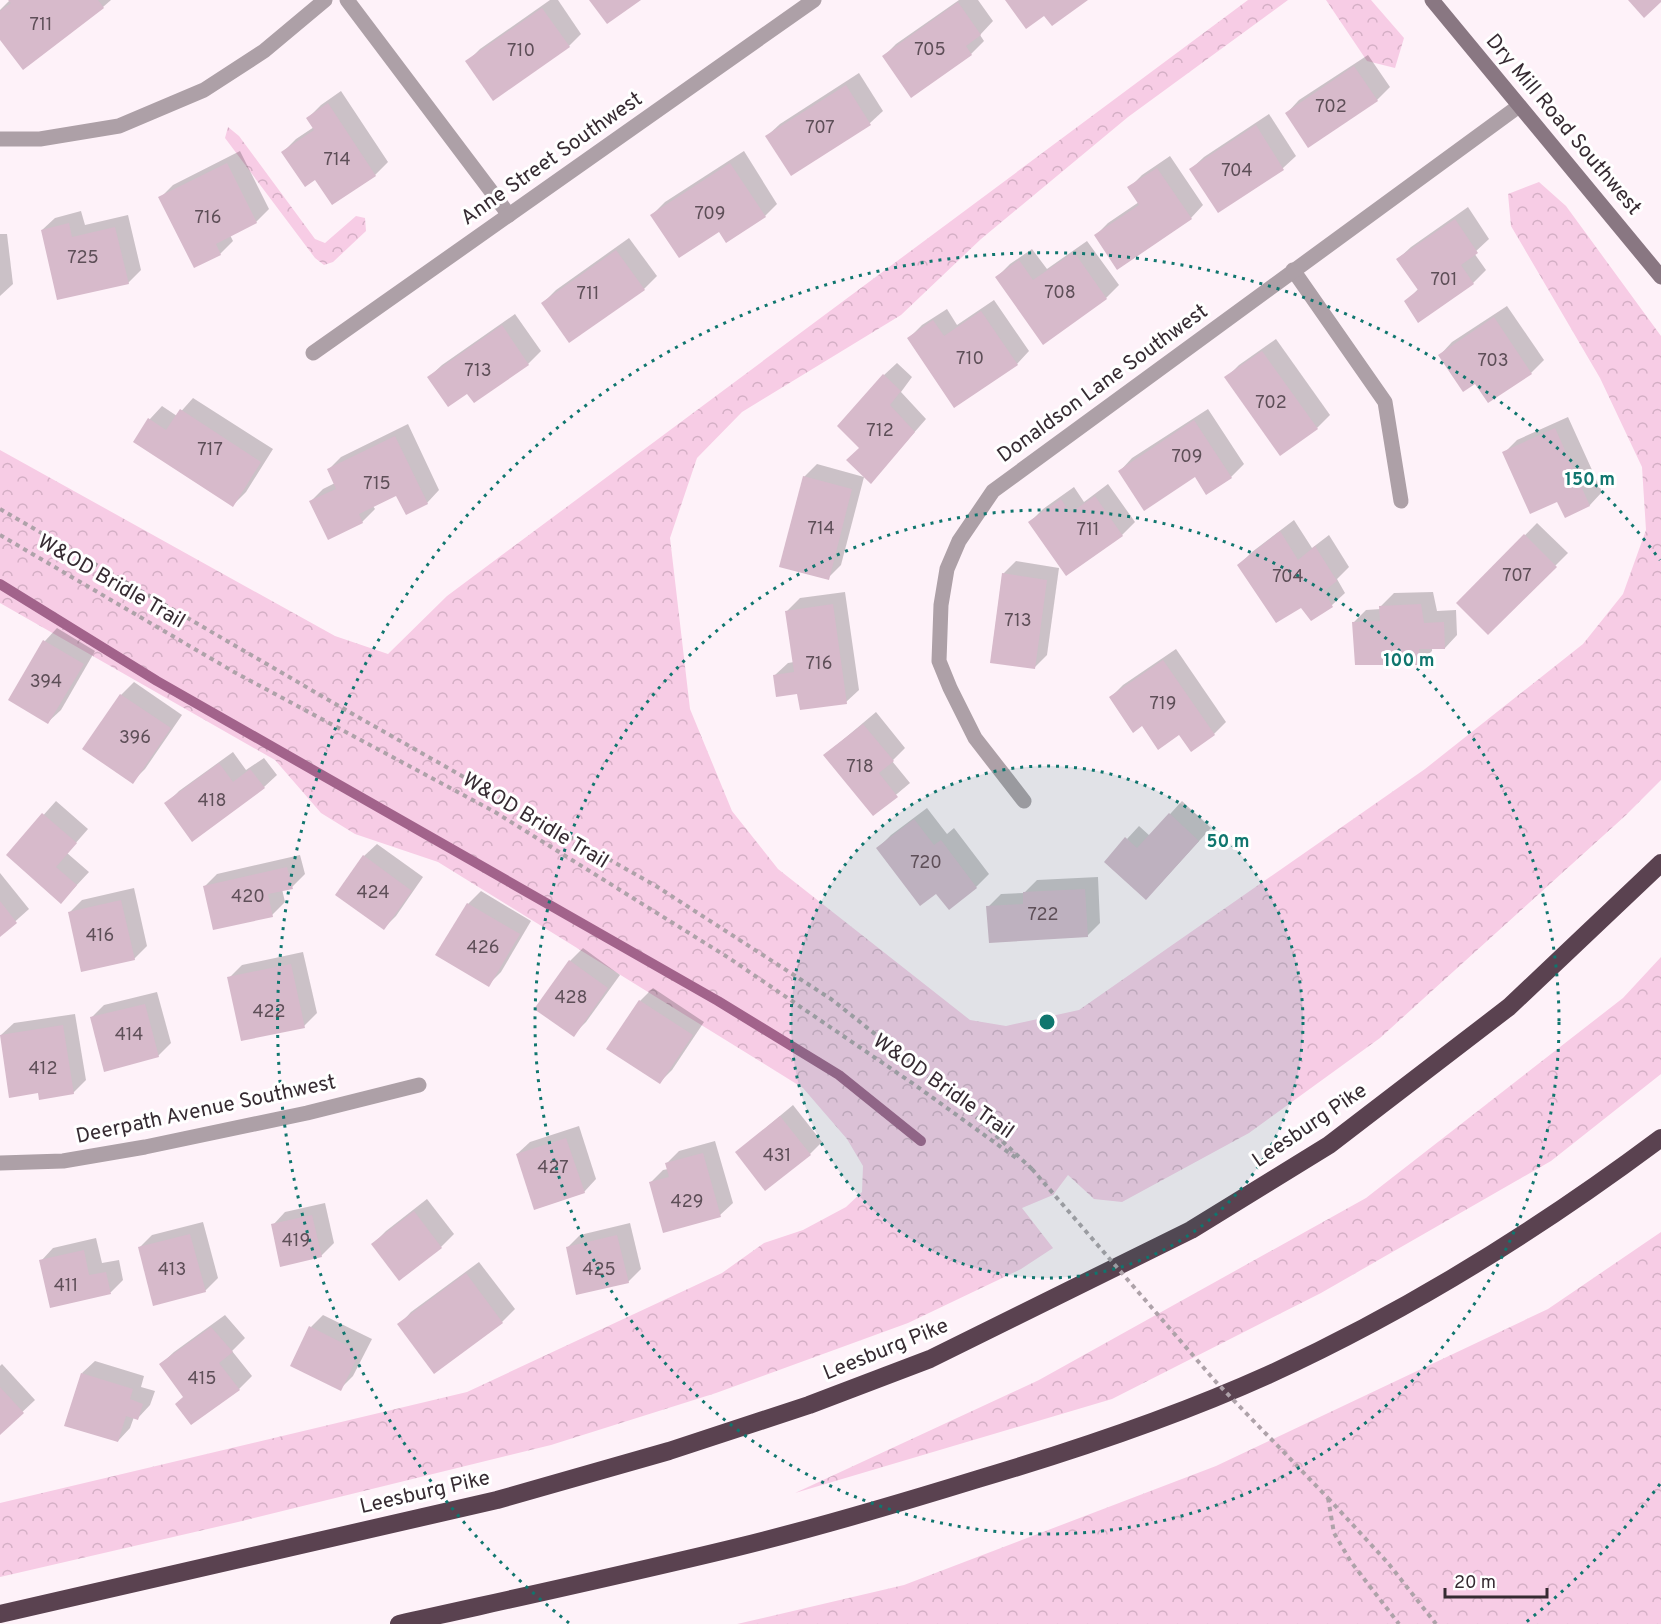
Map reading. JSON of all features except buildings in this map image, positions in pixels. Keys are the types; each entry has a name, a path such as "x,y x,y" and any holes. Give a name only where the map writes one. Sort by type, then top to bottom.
{"highway":[{"name":"Leesburg Pike","path":"0,1614 293,1548 508,1496 669,1451 809,1405 930,1359 1191,1230 1329,1144 1509,1007 1661,863"},
{"path":"399,1624 735,1548 902,1503 1029,1464 1158,1420 1267,1375 1366,1326 1465,1272 1609,1177 1661,1138"}],"street":[{"path":"0,139 40,139 119,126 204,90 264,51 325,0"},
{"path":"347,0 509,215"},
{"name":"Anne Street Southwest","path":"314,353 814,0"},
{"name":"Dry Mill Road Southwest","path":"1432,0 1661,277"},
{"name":"Donaldson Lane Southwest","path":"1024,801 975,738 939,661 941,605 947,569 959,541 993,491 1519,106"},
{"path":"1293,270 1385,402 1401,501"},
{"name":"Deerpath Avenue Southwest","path":"0,1163 63,1161 145,1147 307,1113 419,1085"}],"path":[{"path":"0,509 361,719 666,892 831,999 957,1099 1032,1169 1216,1382 1388,1563 1436,1624"},
{"name":"W&OD Bridle Trail","path":"0,535 234,672 495,812 729,958 915,1085 1032,1169"},
{"path":"1328,1498 1334,1533 1351,1562 1399,1624"}],"green space":[{"path":"1248,0 1288,0 1128,117 981,239 901,315 742,412 697,458 670,538 690,709 732,811 778,869 970,1020 1006,1026 1079,1010 1425,769 1583,644 1623,594 1646,530 1642,467 1600,378 1511,226 1508,194 1539,182 1566,206 1661,336 1661,780 1625,816 1380,1038 1249,1133 1122,1202 1094,1199 1068,1175 1053,1195 1022,1208 1053,1248 1021,1269 908,1323 716,1393 551,1445 238,1522 0,1577 0,1503 467,1392 722,1273 764,1243 803,1230 846,1207 862,1192 863,1166 847,1139 803,1088 438,862 355,834 321,813 275,760 0,603 0,450 335,636 388,654 447,596"},
{"path":"1326,0 1371,0 1404,38 1395,68 1367,61"},
{"path":"228,127 239,136 315,239 325,243 356,216 365,218 366,231 333,262 324,265 315,258 225,138"},
{"path":"1661,957 1661,1074 1551,1161 1321,1293 1112,1399 795,1493 1039,1380 1366,1198 1623,998"},
{"path":"1661,1232 1661,1624 737,1624 904,1585 1216,1466 1548,1309"}],"waterway":[{"path":"0,584 157,681 718,1001 839,1075 921,1141"}]}
